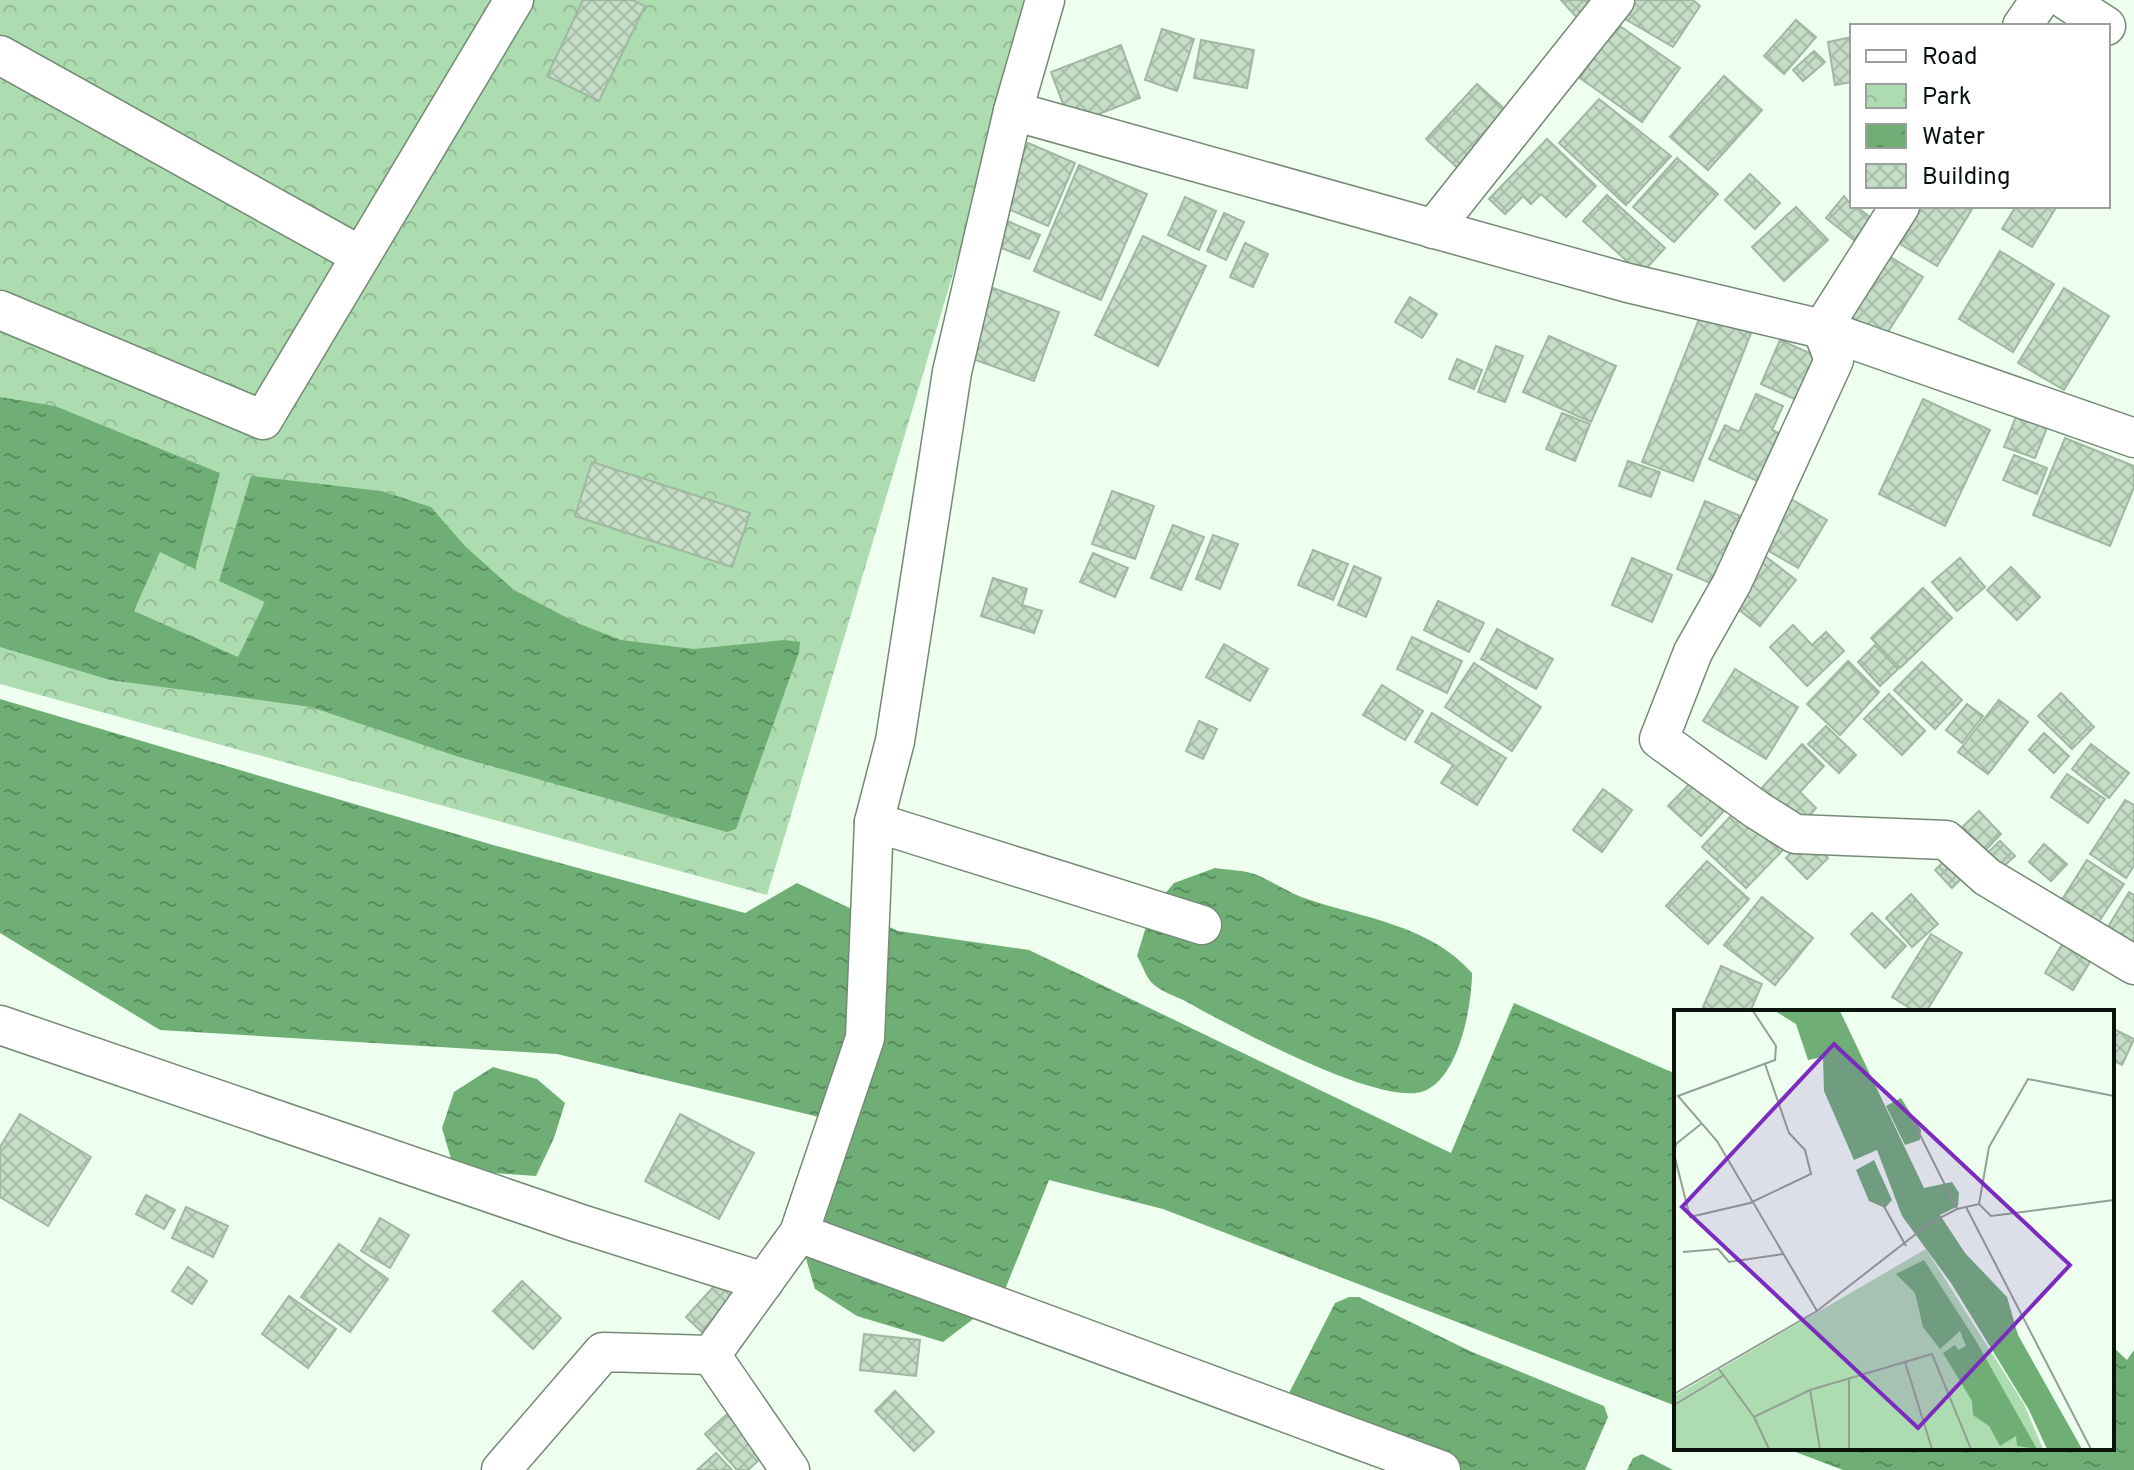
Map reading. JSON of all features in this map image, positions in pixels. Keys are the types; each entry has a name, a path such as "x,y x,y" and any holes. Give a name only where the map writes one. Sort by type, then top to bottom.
{"street":[{"path":"0,310 263,420 514,0"},
{"path":"711,1355 799,1233 865,1038 874,822 895,741 952,372 1013,111 1045,0"},
{"path":"1433,229 1615,0"},
{"path":"2023,24 2040,0"},
{"path":"2066,0 2104,24"},
{"path":"2110,28 2134,44"},
{"path":"0,55 361,256"},
{"path":"1013,111 1628,283 1822,329 2134,438"},
{"path":"1822,329 1899,208"},
{"path":"1822,329 1834,360 1732,583 1693,652 1659,739 1795,834 1946,840 1987,877 2134,965"},
{"path":"874,822 1202,925"},
{"path":"0,1025 578,1223 764,1282"},
{"path":"799,1233 1441,1470"},
{"path":"501,1470 603,1352 711,1355"},
{"path":"711,1355 790,1470"}],"green space":[{"path":"0,0 1035,0 767,895 0,684"}],"water":[{"path":"0,397 55,406 220,473 195,569 160,552 134,611 238,657 265,602 219,581 251,476 381,491 431,507 465,546 514,590 577,623 621,640 694,649 784,640 800,642 736,829 727,832 459,757 311,707 110,680 0,647"},
{"path":"0,699 493,845 745,913 797,883 898,931 1029,950 1451,1153 1514,1003 1674,1073 1674,1405 1163,1209 1049,1180 1002,1297 943,1342 857,1316 815,1289 804,1252 856,1126 557,1054 160,1030 0,933"},
{"path":"1215,868 1252,873 1307,899 1395,925 1436,944 1455,957 1472,973 1471,987 1460,1044 1442,1077 1430,1088 1416,1093 1394,1092 1365,1085 1299,1059 1152,983 1137,956 1151,910 1174,883"},
{"path":"493,1067 537,1079 565,1103 554,1138 536,1176 494,1173 452,1162 442,1128 454,1092"},
{"path":"1349,1297 1359,1297 1472,1352 1604,1406 1608,1417 1585,1470 1435,1470 1406,1461 1357,1461 1327,1450 1323,1439 1288,1395 1335,1303"},
{"path":"2114,1348 2127,1360 2134,1350 2134,1470 1843,1470 1790,1450 2114,1450"},
{"path":"1642,1454 1673,1470 1627,1470 1633,1458"}],"building":[{"path":"583,0 632,0 645,6 599,101 547,76"},
{"path":"1561,0 1600,0 1580,21"},
{"path":"1616,0 1693,0 1700,6 1673,47 1608,9"},
{"path":"1796,20 1816,37 1784,74 1764,56"},
{"path":"1617,24 1680,68 1642,122 1580,78"},
{"path":"1162,29 1194,39 1177,91 1145,80"},
{"path":"1850,37 1850,82 1835,85 1828,42"},
{"path":"1201,40 1254,50 1247,88 1194,78"},
{"path":"1121,45 1140,98 1071,125 1051,72"},
{"path":"1814,51 1825,62 1803,81 1793,70"},
{"path":"1724,76 1762,110 1708,170 1670,137"},
{"path":"1477,84 1509,113 1474,183 1426,139"},
{"path":"1599,99 1671,156 1626,205 1559,143"},
{"path":"1547,139 1596,186 1566,217 1541,194 1531,204 1523,196 1505,214 1489,199"},
{"path":"1028,143 1075,163 1048,226 1001,206"},
{"path":"1677,158 1718,194 1674,242 1633,207"},
{"path":"1079,165 1147,194 1101,300 1034,271"},
{"path":"1750,174 1780,203 1755,229 1725,200"},
{"path":"1607,195 1665,248 1641,274 1583,221"},
{"path":"1844,196 1850,208 1858,208 1871,218 1854,240 1826,218"},
{"path":"1185,197 1216,211 1199,250 1168,235"},
{"path":"1796,207 1828,240 1784,281 1752,247"},
{"path":"1922,208 1973,208 1937,266 1900,244"},
{"path":"2015,208 2056,208 2032,247 2002,229"},
{"path":"1224,213 1244,222 1226,260 1207,251"},
{"path":"1005,220 1040,235 1029,259 994,245"},
{"path":"1143,236 1206,266 1158,366 1095,335"},
{"path":"1245,243 1268,254 1253,287 1230,277"},
{"path":"2000,251 2054,284 2013,352 1959,319"},
{"path":"1884,253 1923,277 1884,338 1846,313"},
{"path":"993,288 1059,312 1034,381 967,357"},
{"path":"2064,288 2109,316 2064,390 2018,363"},
{"path":"1410,297 1437,314 1422,338 1395,322"},
{"path":"1701,314 1751,333 1693,481 1642,462"},
{"path":"1549,336 1616,366 1591,422 1523,392"},
{"path":"1780,340 1821,358 1801,402 1761,384"},
{"path":"1496,346 1523,356 1505,402 1478,392"},
{"path":"1457,359 1482,370 1474,389 1449,379"},
{"path":"1756,394 1783,406 1772,430 1788,437 1766,485 1709,459 1725,425 1739,432"},
{"path":"1923,399 1990,430 1945,526 1879,494"},
{"path":"1562,413 1590,424 1575,461 1546,449"},
{"path":"2017,414 2048,425 2035,458 2004,447"},
{"path":"2065,438 2134,466 2134,487 2110,546 2033,515"},
{"path":"2014,455 2047,468 2037,494 2003,480"},
{"path":"1628,461 1660,472 1651,497 1619,486"},
{"path":"592,462 750,513 732,567 575,516"},
{"path":"1112,491 1154,506 1135,559 1092,544"},
{"path":"1791,499 1827,520 1798,568 1762,547"},
{"path":"1705,501 1750,520 1722,588 1677,569"},
{"path":"1173,525 1204,537 1181,590 1151,578"},
{"path":"1213,535 1238,544 1220,589 1196,579"},
{"path":"1313,550 1348,564 1333,600 1298,585"},
{"path":"1093,553 1128,568 1115,597 1080,582"},
{"path":"1765,556 1796,580 1760,626 1730,603"},
{"path":"1632,558 1672,575 1652,622 1612,605"},
{"path":"1960,558 1985,587 1957,611 1932,582"},
{"path":"1354,566 1381,578 1366,617 1338,605"},
{"path":"2011,567 2040,597 2017,620 1987,590"},
{"path":"993,578 1027,589 1022,605 1042,611 1034,633 981,616"},
{"path":"1923,588 1952,618 1900,668 1871,638"},
{"path":"1438,601 1484,623 1469,652 1424,630"},
{"path":"1793,625 1812,645 1826,632 1844,651 1807,686 1770,647"},
{"path":"1497,629 1553,659 1536,689 1481,659"},
{"path":"1412,637 1462,661 1447,693 1397,669"},
{"path":"1224,644 1268,669 1250,701 1206,677"},
{"path":"1875,645 1898,669 1880,686 1858,662"},
{"path":"1848,661 1879,692 1840,735 1807,704"},
{"path":"1922,662 1962,700 1935,729 1894,690"},
{"path":"1474,663 1541,707 1512,751 1445,707"},
{"path":"1735,669 1798,707 1766,759 1703,721"},
{"path":"1382,685 1423,711 1405,740 1363,715"},
{"path":"2061,693 2094,727 2072,749 2038,716"},
{"path":"1889,694 1925,731 1902,755 1864,719"},
{"path":"1999,700 2028,722 1988,774 1958,752"},
{"path":"1967,704 1983,716 1962,743 1946,730"},
{"path":"1432,713 1506,758 1477,805 1441,783 1453,765 1415,742"},
{"path":"1199,721 1217,729 1203,759 1186,751"},
{"path":"1826,726 1856,755 1839,773 1808,744"},
{"path":"2044,733 2069,756 2054,773 2029,750"},
{"path":"1802,744 1824,766 1800,792 1816,808 1798,829 1758,792"},
{"path":"2091,744 2129,773 2109,798 2072,769"},
{"path":"1699,774 1730,804 1701,836 1668,806"},
{"path":"2067,774 2105,799 2088,823 2051,797"},
{"path":"1603,789 1632,810 1602,852 1573,830"},
{"path":"2125,800 2134,805 2134,866 2126,878 2090,854"},
{"path":"1743,803 1788,845 1746,888 1702,847"},
{"path":"1979,811 2001,834 1977,859 1954,835"},
{"path":"1806,838 1828,858 1807,879 1786,858"},
{"path":"2000,841 2015,856 1995,874 1981,859"},
{"path":"2044,844 2067,864 2051,881 2029,862"},
{"path":"1953,853 1970,870 1952,888 1935,870"},
{"path":"2087,860 2124,884 2094,929 2058,906"},
{"path":"1707,861 1749,899 1708,944 1666,906"},
{"path":"2129,892 2134,895 2134,957 2102,937"},
{"path":"1911,894 1938,924 1912,947 1886,918"},
{"path":"1762,897 1813,938 1775,985 1724,945"},
{"path":"1872,913 1906,946 1885,968 1851,934"},
{"path":"2069,933 2097,950 2073,990 2045,973"},
{"path":"1931,934 1962,953 1927,1010 1913,1010 1892,997"},
{"path":"1721,966 1762,984 1751,1010 1710,1010 1703,1007"},
{"path":"2114,1029 2134,1039 2122,1065 2114,1061"},
{"path":"20,1114 91,1157 48,1226 0,1197 0,1147"},
{"path":"680,1114 754,1153 719,1219 645,1181"},
{"path":"146,1195 175,1210 164,1229 136,1214"},
{"path":"186,1207 228,1226 213,1257 172,1238"},
{"path":"380,1218 409,1235 390,1268 361,1251"},
{"path":"339,1244 388,1279 350,1332 301,1297"},
{"path":"188,1267 207,1281 192,1304 172,1291"},
{"path":"522,1281 561,1318 533,1349 493,1311"},
{"path":"717,1283 737,1302 706,1336 686,1317"},
{"path":"289,1296 336,1329 308,1368 262,1334"},
{"path":"864,1334 920,1340 916,1376 860,1370"},
{"path":"895,1391 934,1432 914,1451 875,1411"},
{"path":"733,1409 770,1450 748,1470 737,1470 705,1434"},
{"path":"716,1453 732,1470 697,1470"}]}
